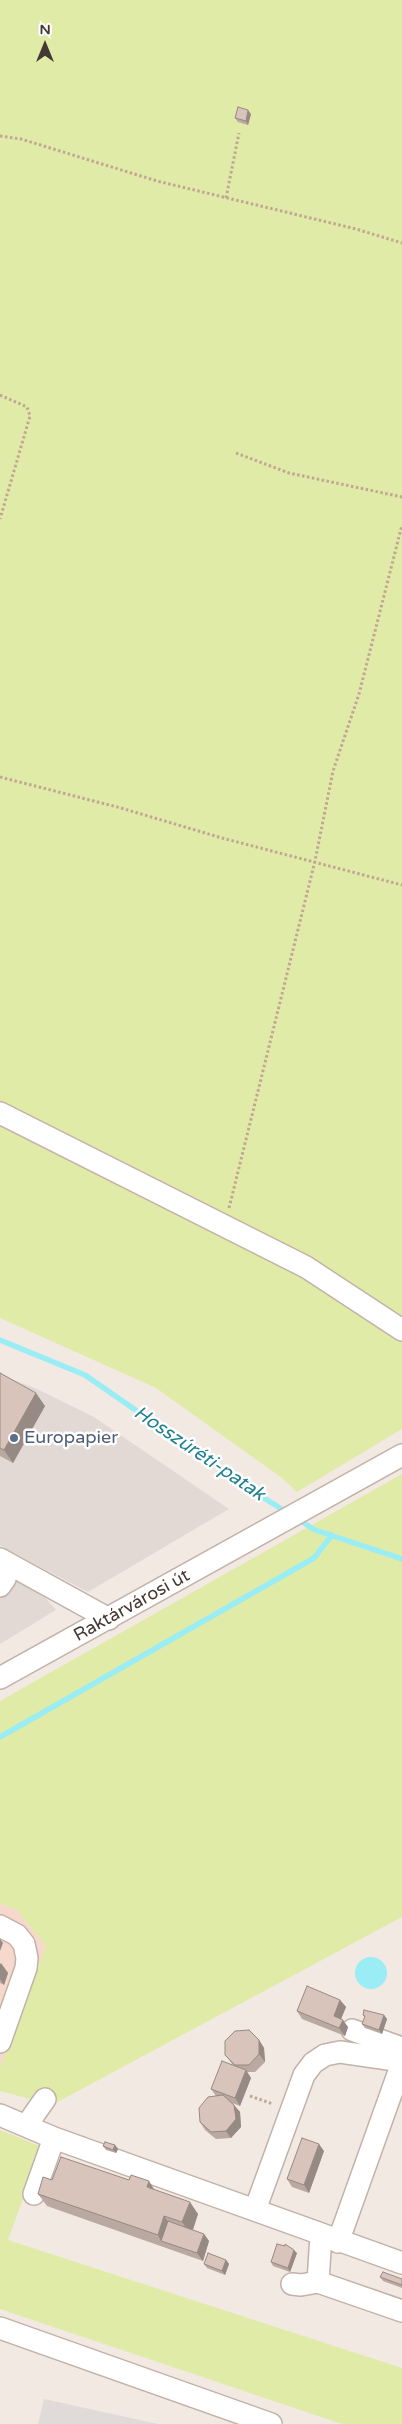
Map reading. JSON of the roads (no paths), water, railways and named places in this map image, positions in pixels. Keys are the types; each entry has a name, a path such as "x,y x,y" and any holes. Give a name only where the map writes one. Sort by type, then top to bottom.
{"street":[{"path":"0,1113 306,1267 402,1330"},
{"name":"Raktárvárosi út","path":"0,1678 402,1455"},
{"path":"2,1575 109,1619"},
{"path":"0,1926 18,1935 24,1944 27,1958 26,1968 2,2031"},
{"path":"318,2282 329,2238 402,2061 399,2047 352,2030"},
{"path":"255,2210 304,2075 312,2063 325,2055 340,2052 402,2061"},
{"path":"26,2126 45,2099"},
{"path":"0,2115 50,2137 402,2264"},
{"path":"34,2194 50,2137"},
{"path":"292,2284 301,2285 318,2282 402,2311"},
{"path":"0,2328 271,2424"}],"water":[{"path":"371,1957 377,1958 382,1962 386,1967 386,1979 382,1984 377,1988 371,1989 365,1988 360,1984 356,1979 355,1973 356,1967 360,1962 365,1958"}],"waterway":[{"name":"Hosszúréti-patak","path":"0,1340 85,1375 248,1488 288,1513"},
{"name":"Hosszúréti-patak","path":"296,1518 315,1530 402,1559"},
{"path":"0,1737 314,1558 332,1535"}],"place":[{"name":"Europapier","path":"14,1438"}]}
